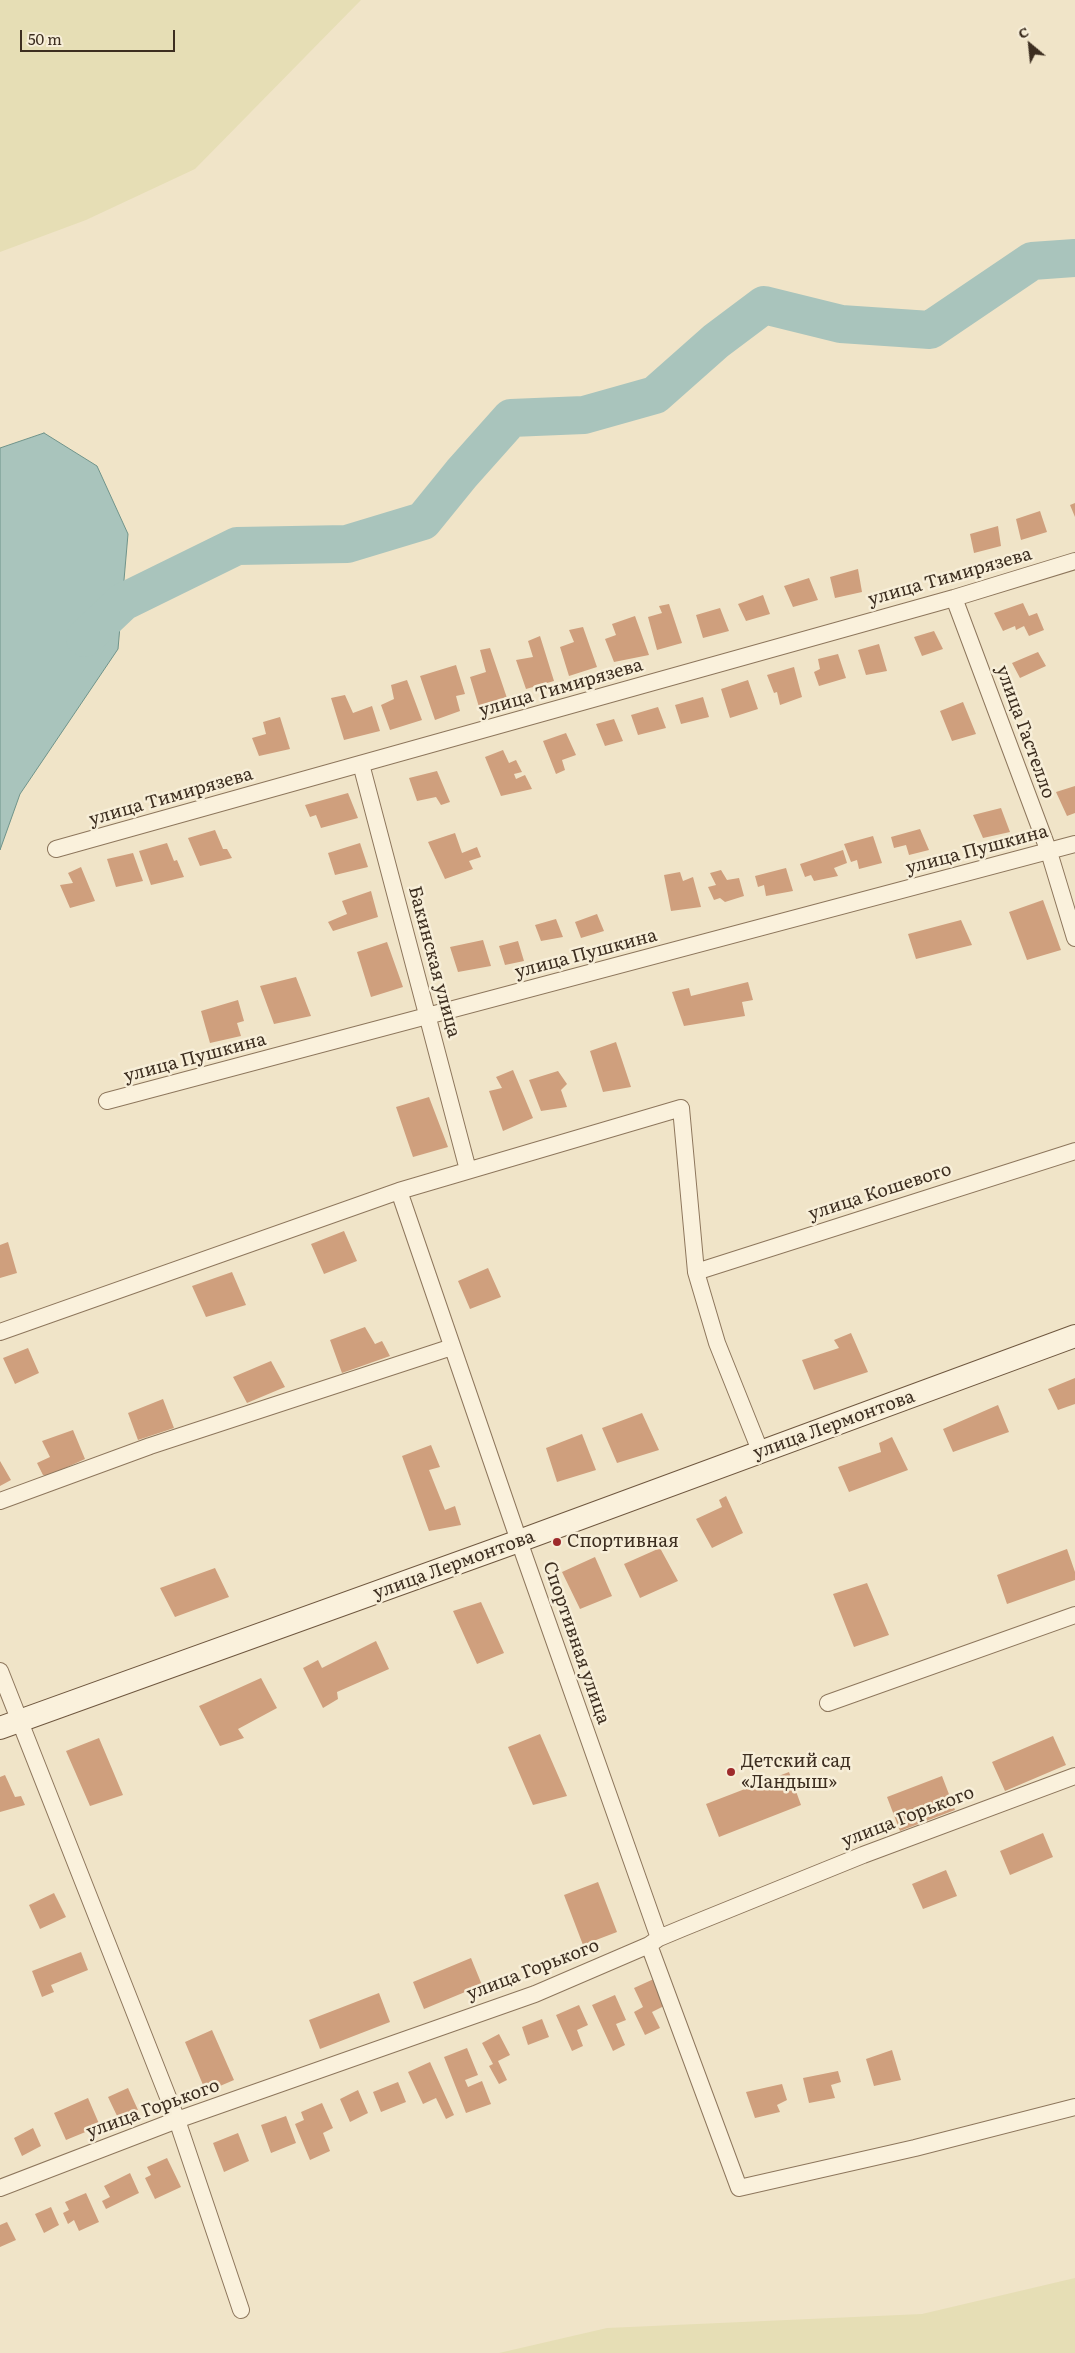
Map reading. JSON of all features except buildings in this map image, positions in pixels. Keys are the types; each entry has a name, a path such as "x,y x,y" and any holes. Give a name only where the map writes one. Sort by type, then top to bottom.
{"street":[{"name":"улица Тимирязева","path":"56,849 954,598 1075,561"},
{"name":"улица Гастелло","path":"954,598 1049,852 1075,938"},
{"name":"Бакинская улица","path":"361,764 468,1170"},
{"name":"улица Пушкина","path":"107,1102 1075,844"},
{"path":"0,1332 399,1191 681,1108 696,1272 717,1343 761,1452"},
{"name":"улица Кошевого","path":"696,1272 1075,1151"},
{"name":"Спортивная улица","path":"399,1191 739,2188 915,2148 1075,2107"},
{"name":"улица Лермонтова","path":"0,1728 519,1542 1075,1336"},
{"path":"0,1501 150,1446 452,1347"},
{"path":"828,1703 1075,1615"},
{"path":"0,1671 176,2120 241,2310"},
{"name":"улица Горького","path":"0,2188 176,2120 535,1994 654,1941 863,1855 1075,1776"}],"shaded area":[{"path":"0,0 361,0 195,169 86,220 0,252"},
{"path":"1075,2278 1075,2353 499,2353 607,2328 922,2314"}],"water":[{"path":"44,433 97,466 128,534 118,649 20,794 0,850 0,448"}],"waterway":[{"path":"85,638 123,602 237,546 347,544 423,521 462,473 511,418 584,415 655,395 716,341 764,305 841,324 930,330 1032,261 1075,258"}],"place":[{"name":"Спортивная","path":"557,1542"},
{"name":"Детский сад «Ландыш»","path":"731,1772"}]}
